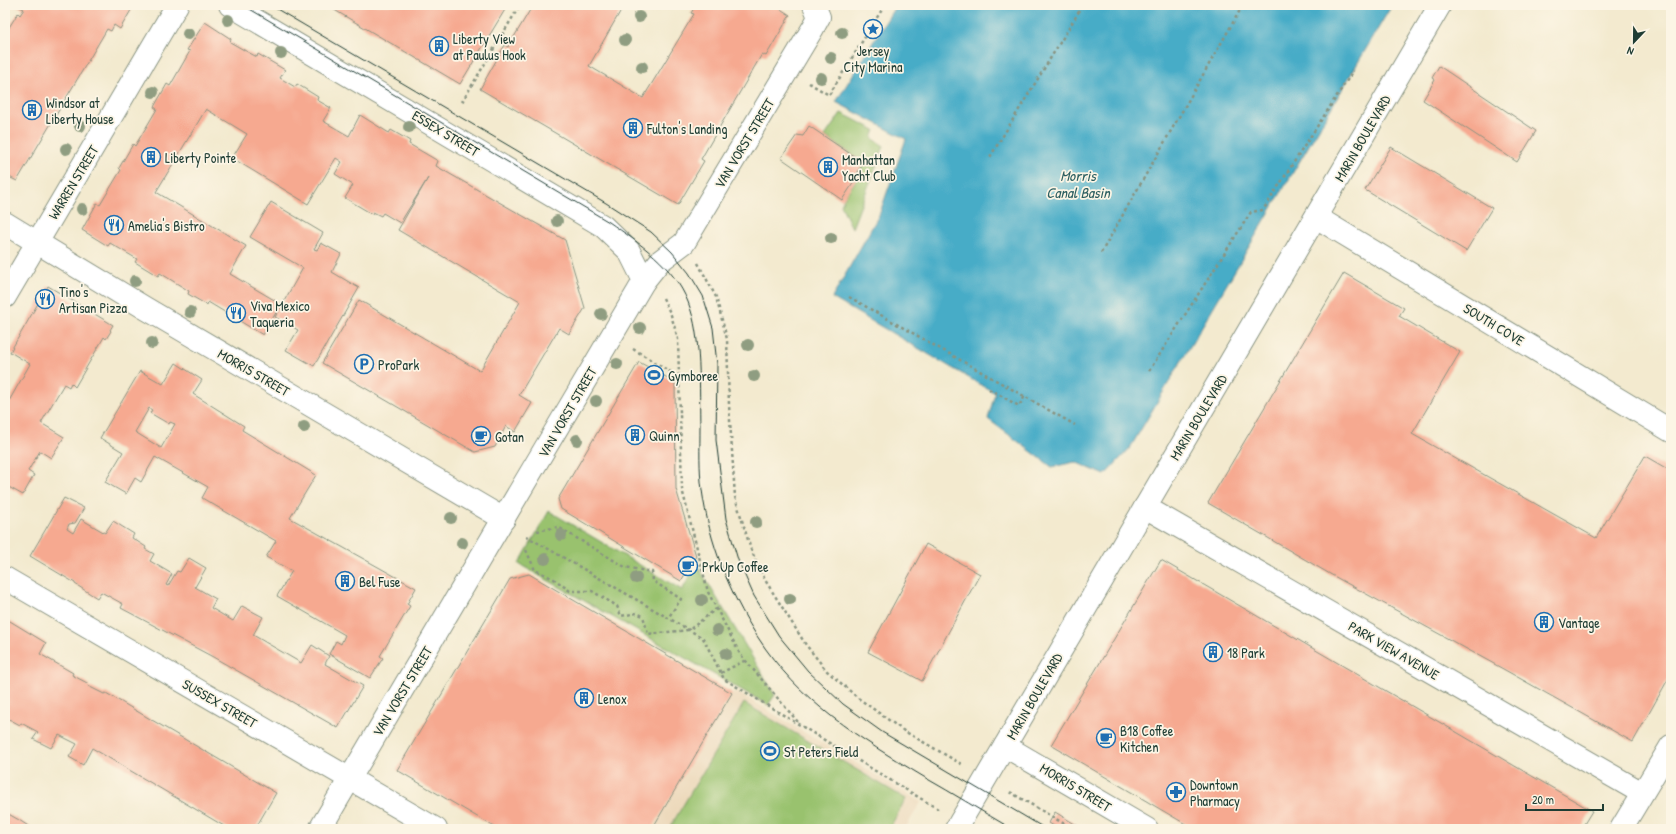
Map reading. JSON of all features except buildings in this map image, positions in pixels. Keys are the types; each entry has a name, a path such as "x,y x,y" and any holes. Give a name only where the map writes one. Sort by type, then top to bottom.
{"street":[{"name":"WARREN STREET","path":"5,297 178,5"},
{"name":"ESSEX STREET","path":"230,5 603,226 629,251 644,281"},
{"name":"VAN VORST STREET","path":"320,829 644,281 660,261 684,243 820,17 814,5"},
{"name":"MARIN BOULEVARD","path":"956,829 1440,5"},
{"name":"SOUTH COVE","path":"1316,217 1671,430"},
{"name":"MORRIS STREET","path":"5,223 152,312 504,519"},
{"name":"PARK VIEW AVENUE","path":"1145,507 1642,793"},
{"name":"SUSSEX STREET","path":"5,578 436,829"},
{"name":"MORRIS STREET","path":"1005,746 1147,829"},
{"path":"1621,829 1671,746"}],"path":[{"path":"462,102 520,5"},
{"path":"809,83 829,95 883,8 878,5"},
{"path":"990,157 1083,5"},
{"path":"1101,253 1243,5"},
{"path":"1149,372 1251,212 1263,210 1353,71"},
{"path":"698,263 716,297 726,339 728,405 735,498 751,550 765,580 806,645 827,671 858,698 904,731 963,765"},
{"path":"850,297 1075,425"},
{"path":"663,298 678,336 682,489 708,592 740,654 800,725"},
{"path":"633,348 679,376"},
{"path":"990,390 1019,406 1025,396"},
{"path":"537,532 558,528 625,568 652,572 653,582 681,599 668,618"},
{"path":"526,536 703,638 724,679 938,809"},
{"path":"526,550 535,570 554,579 570,591 592,591 617,606 621,616 637,613 643,616 648,634 689,630 716,610"},
{"path":"721,673 746,660"},
{"path":"1010,792 1073,829"}],"shaded area":[{"name":"St Peters Field","path":"737,692 921,802 905,829 652,829 732,693"}],"green space":[{"path":"841,113 875,130 872,138 884,146 852,228 841,205 864,163 825,136"},
{"path":"549,511 682,590 697,565 775,695 768,705 519,564"},
{"name":"St Peters Field","path":"744,703 906,799 889,829 669,829"}],"water":[{"name":"Morris Canal Basin","path":"896,5 1392,5 1130,448 1105,475 1075,462 1052,467 988,419 995,393 832,298 879,215 906,139 836,102"}],"tram line":[{"path":"243,5 609,222 632,238 665,266 682,289 688,302 696,331 699,363 700,474 705,509 715,547 729,584 757,636 792,680 832,717 876,748 1012,829"},
{"path":"270,5 606,203 651,232 672,252 689,273 703,296 713,328 717,364 716,440 726,519 738,560 754,596 779,636 808,671 843,704 882,732 1046,829"}],"place":[{"name":"Jersey City Marina","path":"873,29"},
{"name":"Liberty View at Paulus Hook","path":"439,46"},
{"name":"Windsor at Liberty House","path":"32,110"},
{"name":"Fulton's Landing","path":"633,128"},
{"name":"Liberty Pointe","path":"151,157"},
{"name":"Manhattan Yacht Club","path":"828,167"},
{"name":"Amelia's Bistro","path":"114,225"},
{"name":"Tino's Artisan Pizza","path":"45,299"},
{"name":"Viva Mexico Taqueria","path":"236,313"},
{"name":"ProPark","path":"364,364"},
{"name":"Gymboree","path":"654,375"},
{"name":"Quinn","path":"635,435"},
{"name":"Gotan","path":"481,436"},
{"name":"PrkUp Coffee","path":"688,566"},
{"name":"Bel Fuse","path":"345,581"},
{"name":"Vantage","path":"1544,622"},
{"name":"18 Park","path":"1213,652"},
{"name":"Lenox","path":"584,698"},
{"name":"B18 Coffee Kitchen","path":"1106,738"},
{"name":"St Peters Field","path":"770,751"},
{"name":"Downtown Pharmacy","path":"1176,792"}]}
